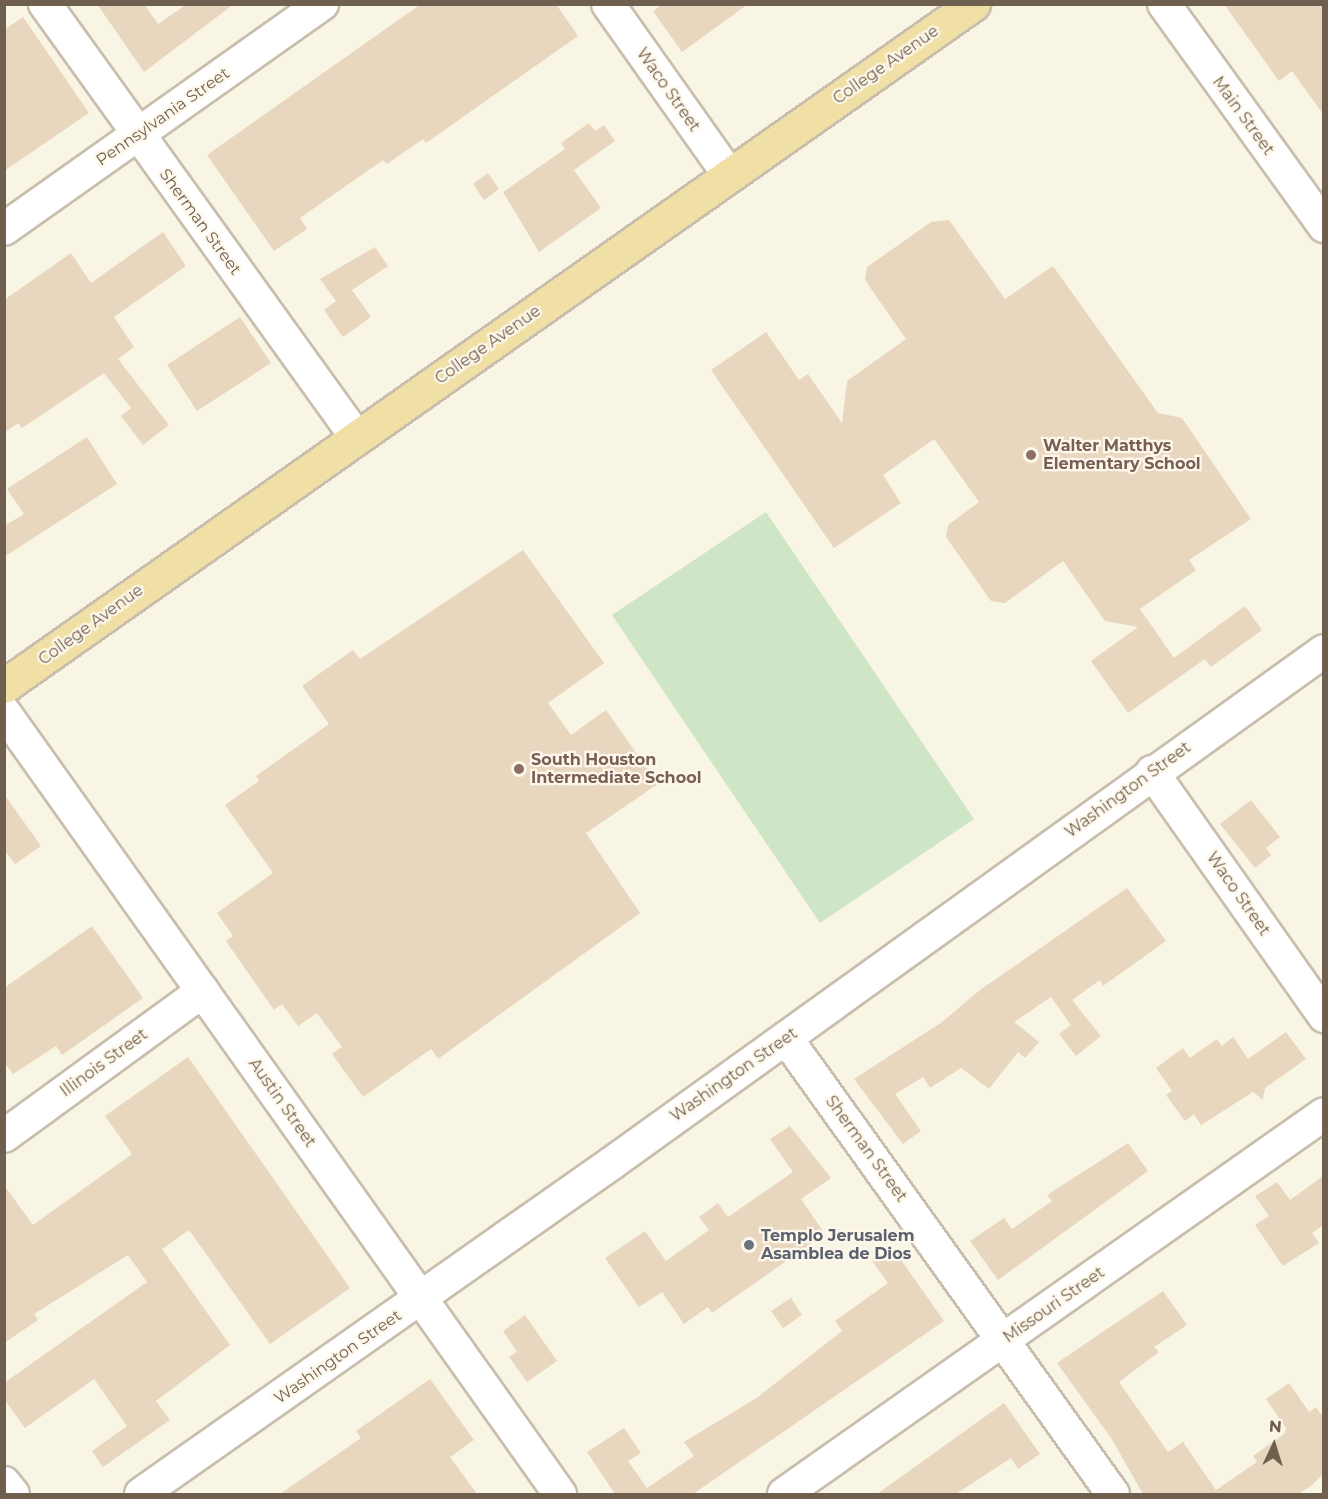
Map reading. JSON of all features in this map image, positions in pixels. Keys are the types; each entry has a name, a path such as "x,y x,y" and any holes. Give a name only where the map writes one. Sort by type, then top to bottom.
{"main road":[{"name":"College Avenue","path":"4,686 973,4"}],"street":[{"name":"Sherman Street","path":"45,4 137,136 357,438"},
{"name":"Pennsylvania Street","path":"4,229 322,4"},
{"name":"Waco Street","path":"608,4 729,176"},
{"name":"Main Street","path":"1164,4 1320,216"},
{"name":"Washington Street","path":"141,1494 420,1299 786,1038 1152,772 1323,651"},
{"name":"Austin Street","path":"4,712 560,1494"},
{"name":"Waco Street","path":"1152,772 1323,1016"},
{"name":"Illinois Street","path":"4,1136 202,991"},
{"name":"Sherman Street","path":"786,1038 1113,1494"},
{"name":"Missouri Street","path":"784,1494 1323,1114"},
{"path":"4,1483 13,1494"}],"green space":[{"path":"766,512 974,819 820,923 612,615"}],"building":[{"path":"97,4 144,4 158,24 187,4 234,4 144,72"},
{"path":"421,4 556,4 578,36 426,143 423,139 387,164 383,160 300,218 307,229 274,251 207,155"},
{"path":"663,4 748,4 682,52 653,11"},
{"path":"1224,4 1323,4 1323,114 1292,71 1279,81"},
{"path":"23,17 89,113 4,171 4,30"},
{"path":"589,123 595,131 604,125 615,141 574,170 601,208 539,252 503,192 565,149 561,143"},
{"path":"488,173 499,189 484,200 473,184"},
{"path":"949,220 1005,299 1053,266 1158,413 1182,418 1251,519 1189,560 1196,570 1140,609 1174,658 1245,606 1262,630 1211,667 1205,659 1128,713 1091,661 1138,627 1105,621 1063,561 1005,603 991,601 946,537 948,525 979,502 934,439 883,475 901,503 834,548 711,370 766,332 799,380 808,374 842,423 847,381 906,339 865,280 867,267 931,222"},
{"path":"163,232 186,266 114,317 134,347 118,359 169,425 143,445 121,416 131,408 104,373 22,428 18,423 4,433 4,300 71,253 91,283"},
{"path":"375,247 388,266 352,290 371,317 343,337 324,310 336,301 320,279"},
{"path":"240,317 271,363 197,411 167,365"},
{"path":"87,437 117,484 4,557 4,526 24,514 7,489"},
{"path":"523,550 604,663 548,703 571,735 606,710 658,784 586,833 640,913 438,1059 431,1049 363,1097 332,1054 342,1047 317,1013 298,1026 282,1004 274,1010 226,941 233,936 217,913 273,873 225,805 259,781 256,776 329,724 302,686 353,650 360,659"},
{"path":"4,794 41,846 15,864 4,850"},
{"path":"1251,800 1280,837 1266,848 1271,855 1255,868 1220,824"},
{"path":"1127,888 1166,941 1103,986 1100,980 1072,1000 1101,1036 1076,1056 1059,1034 1071,1025 1051,997 1014,1022 1039,1042 1025,1058 1018,1052 989,1089 961,1068 930,1088 923,1077 895,1094 921,1131 903,1144 854,1079 942,1022 980,990"},
{"path":"92,926 143,998 62,1055 56,1046 13,1074 4,1062 4,988"},
{"path":"1286,1032 1306,1059 1265,1088 1263,1100 1253,1092 1201,1125 1194,1114 1185,1121 1166,1095 1172,1091 1156,1068 1183,1048 1190,1058 1217,1039 1222,1046 1233,1037 1248,1059"},
{"path":"188,1057 350,1288 270,1344 189,1230 162,1249 230,1345 156,1401 170,1420 103,1467 92,1451 127,1426 94,1379 25,1428 4,1399 4,1383 147,1282 128,1255 34,1314 38,1320 4,1343 4,1185 33,1225 132,1154 105,1116"},
{"name":"Templo Jerusalem Asamblea de Dios","path":"790,1126 831,1178 801,1199 825,1234 712,1313 708,1307 684,1324 662,1292 639,1307 605,1258 645,1231 666,1261 709,1230 699,1217 718,1203 728,1217 793,1172 770,1139"},
{"path":"1128,1143 1148,1171 998,1280 970,1241 1004,1218 1012,1229 1052,1201 1047,1195"},
{"path":"1323,1176 1323,1225 1312,1233 1319,1243 1283,1266 1255,1225 1269,1216 1255,1196 1277,1182 1290,1200"},
{"path":"892,1247 944,1321 693,1494 615,1494 587,1452 624,1428 641,1453 628,1461 647,1488 694,1456 684,1442 758,1397 842,1331 835,1321 888,1283 872,1261"},
{"path":"1163,1291 1187,1325 1154,1347 1159,1352 1119,1382 1168,1452 1183,1442 1216,1490 1257,1462 1253,1456 1284,1434 1286,1428 1266,1399 1289,1383 1309,1412 1316,1407 1323,1417 1323,1474 1311,1486 1298,1494 1143,1494 1111,1438 1057,1363"},
{"path":"791,1298 802,1315 783,1328 771,1311"},
{"path":"525,1315 557,1361 527,1382 509,1357 517,1352 503,1331"},
{"path":"430,1379 474,1440 450,1457 477,1494 280,1494 361,1438 356,1431"},
{"path":"1004,1403 1040,1454 1018,1469 1011,1458 956,1494 877,1494"}],"place":[{"name":"Walter Matthys Elementary School","path":"1031,455"},
{"name":"South Houston Intermediate School","path":"519,769"},
{"name":"Templo Jerusalem Asamblea de Dios","path":"749,1245"}]}
